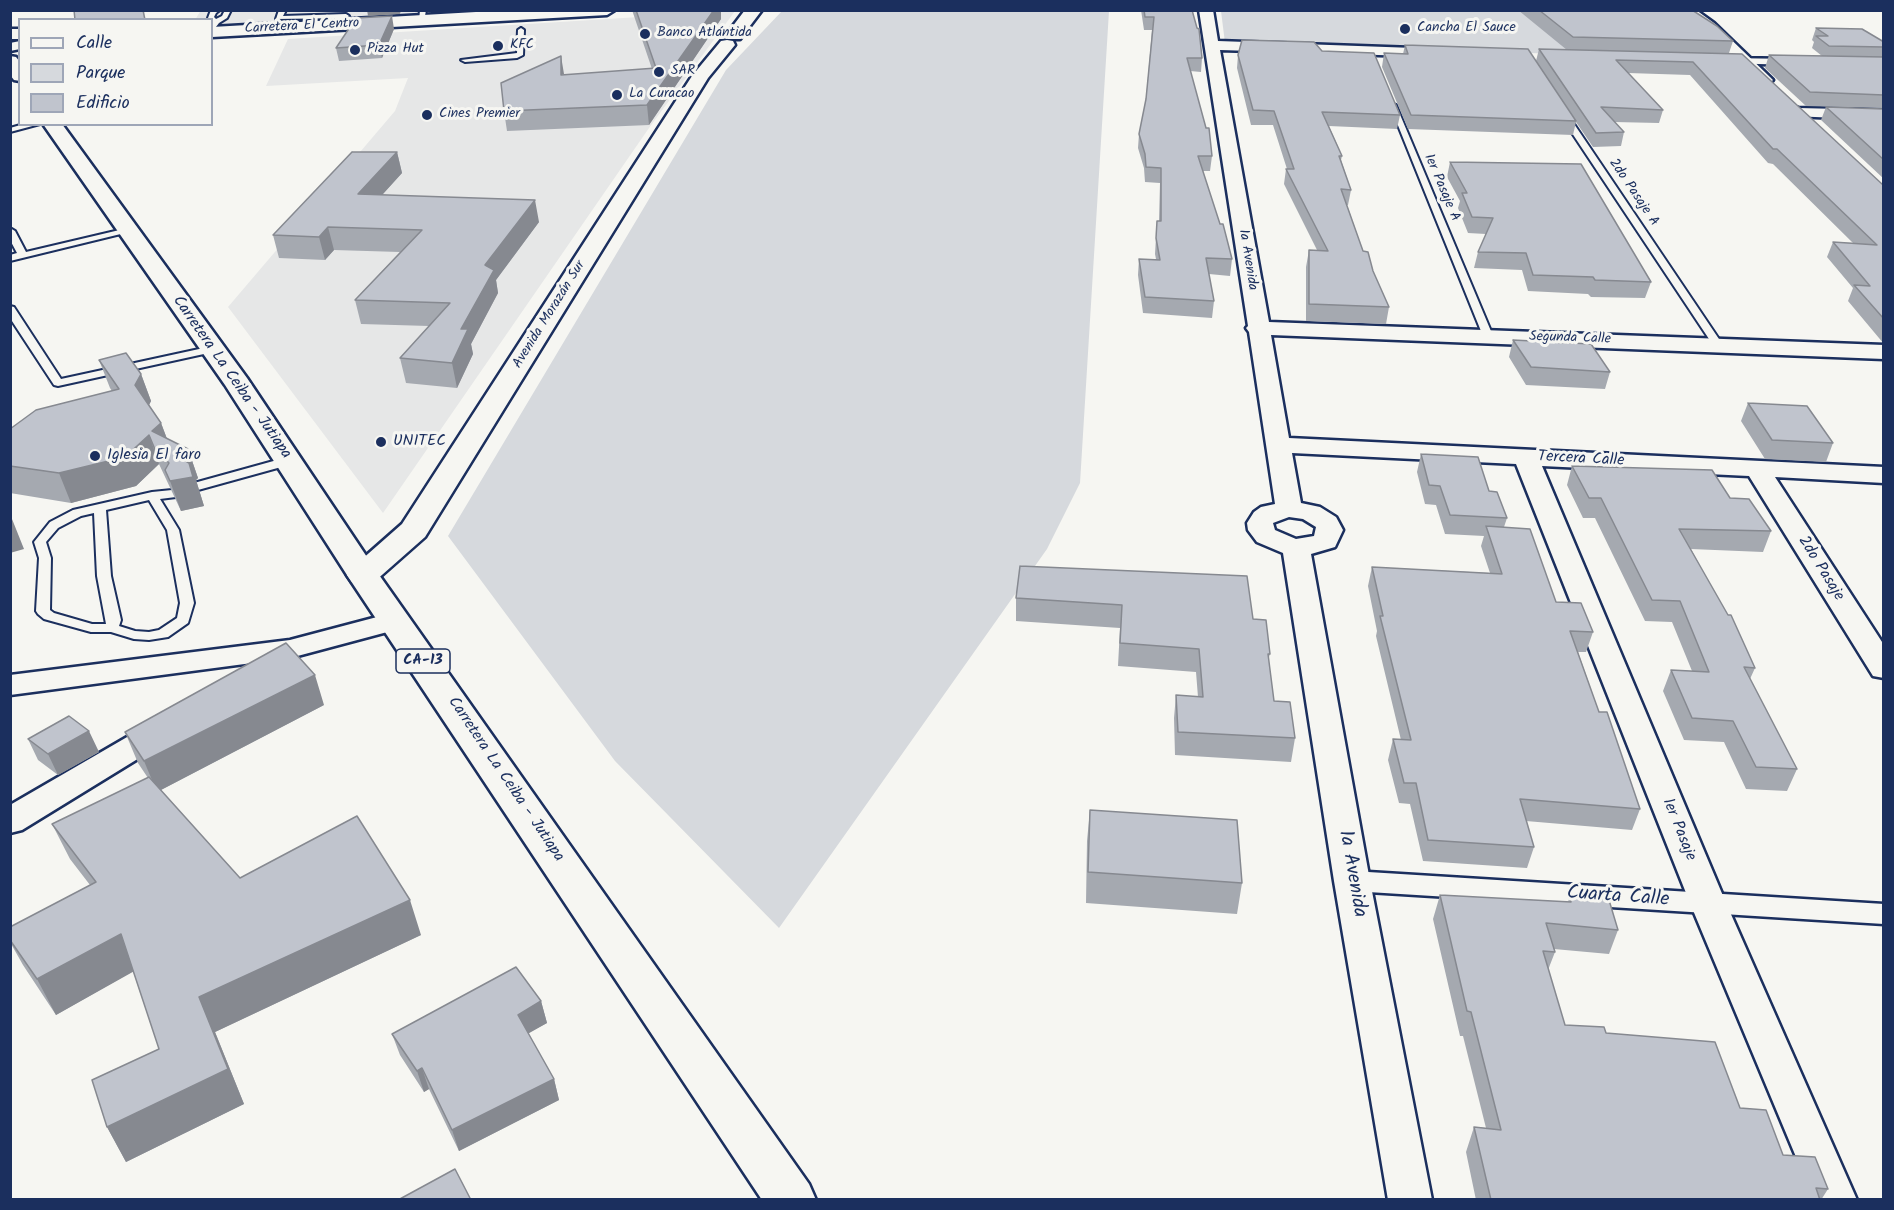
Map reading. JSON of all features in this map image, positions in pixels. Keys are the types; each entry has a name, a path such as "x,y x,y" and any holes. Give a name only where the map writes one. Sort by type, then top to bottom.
{"main road":[{"name":"Carretera El Centro","path":"213,28 346,17 522,16 608,10"},
{"name":"Avenida Morazán Sur","path":"363,575 414,530 701,76 754,10"},
{"name":"Carretera La Ceiba - Jutiapa","path":"53,126 213,349 363,575 791,1200"}],"street":[{"name":"1a Avenida","path":"1206,10 1257,328 1289,509"},
{"path":"1686,10 1709,26 1774,89"},
{"path":"1213,45 1372,56 1453,54"},
{"path":"1711,60 1803,63"},
{"path":"1814,127 1794,109 1884,116"},
{"name":"Segunda Calle","path":"1257,328 1884,352"},
{"name":"Tercera Calle","path":"1278,445 1884,475"},
{"name":"1er Pasaje","path":"1526,458 1708,903 1836,1200"},
{"name":"2do Pasaje","path":"1757,469 1884,669"},
{"path":"1289,509 1311,513 1327,523 1330,530 1325,541 1307,547 1296,547 1274,541 1261,530 1260,523 1270,513 1289,509"},
{"name":"1a Avenida","path":"1296,547 1352,881 1410,1200"},
{"path":"10,685 290,649 396,621"},
{"path":"230,687 290,649"},
{"path":"10,821 190,713"},
{"name":"Cuarta Calle","path":"1352,881 1884,914"}],"lane":[{"path":"213,28 225,17 228,10"},
{"path":"283,10 278,18 324,14 346,17"},
{"path":"465,60 521,54 522,16"},
{"name":"1er Pasaje A","path":"1388,95 1488,336"},
{"name":"2do Pasaje A","path":"1558,106 1718,345"},
{"path":"10,130 27,126"},
{"path":"10,231 23,255"},
{"path":"10,258 128,231"},
{"path":"10,309 58,382 213,349"},
{"path":"198,486 288,460"},
{"path":"152,496 173,530 187,603 183,620 163,634 148,636 134,635 112,628 77,625 49,616 44,611 45,558 40,542 54,525 77,513 152,496 172,494"},
{"path":"100,507 104,576 114,620 112,628"}],"shaded area":[{"path":"201,10 510,11 213,27 213,18 196,18"},
{"path":"735,11 649,128 383,513 228,307 395,111 408,78 266,86 288,39"}],"green space":[{"path":"782,11 1109,11 1080,483 1047,549 779,928 615,761 448,536 726,70"},
{"path":"1221,11 1608,11 1650,57 1225,43"}],"building":[{"path":"74,10 143,10 145,18 75,18"},
{"path":"636,10 714,10 647,105 504,111 501,83 561,56 561,75 656,68"},
{"path":"1144,10 1192,10 1199,29 1202,58 1187,58 1206,128 1209,128 1212,156 1198,156 1220,224 1223,224 1232,259 1206,258 1214,301 1145,297 1139,259 1160,260 1156,238 1157,221 1161,221 1161,168 1146,167 1139,134 1146,99 1154,17 1145,17"},
{"path":"1539,10 1692,10 1717,26 1733,41 1573,37"},
{"path":"392,16 379,45 336,48 356,18"},
{"path":"1816,28 1862,29 1884,42 1884,47 1829,46 1816,36 1828,36"},
{"path":"1242,40 1314,42 1322,51 1374,53 1400,115 1322,112 1342,156 1339,156 1351,190 1341,189 1363,251 1368,252 1373,271 1389,307 1309,304 1309,250 1328,251 1286,169 1294,169 1274,111 1253,110 1238,55"},
{"path":"1405,45 1528,49 1576,121 1411,115 1384,53 1408,54"},
{"path":"1539,49 1742,54 1884,184 1884,319 1854,285 1870,286 1833,242 1877,245 1777,149 1773,149 1693,62 1616,60 1663,110 1601,107 1624,132 1596,133"},
{"path":"1769,55 1884,57 1884,95 1810,92"},
{"path":"1826,107 1884,109 1884,160"},
{"path":"352,152 397,152 358,194 535,200 485,265 494,270 461,329 468,329 452,363 400,358 450,303 355,300 422,230 328,227 319,237 273,235"},
{"path":"1450,162 1581,164 1651,282 1533,275 1526,253 1478,252 1493,218 1472,217 1462,193 1467,193"},
{"path":"1513,340 1591,344 1610,372 1531,367"},
{"path":"126,353 141,374 135,385 161,423 152,431 188,449 179,457 189,463 193,477 170,481 165,470 169,463 159,459 149,435 125,457 59,473 10,466 10,429 36,410 119,389 99,360"},
{"path":"1748,403 1807,406 1833,443 1772,440"},
{"path":"1421,454 1478,457 1489,491 1497,492 1507,518 1450,515 1440,486 1429,485"},
{"path":"1572,466 1712,470 1730,498 1749,499 1771,531 1679,529 1728,615 1731,615 1755,668 1744,667 1797,769 1756,767 1733,721 1692,718 1671,670 1709,672 1680,601 1652,600 1601,498 1589,498"},
{"path":"1486,526 1530,529 1556,602 1581,603 1593,632 1570,631 1599,712 1607,712 1640,809 1520,799 1534,847 1428,840 1416,783 1404,783 1393,739 1411,740 1380,616 1383,616 1372,567 1502,574"},
{"path":"1020,566 1247,576 1253,619 1266,620 1274,701 1290,702 1295,738 1178,732 1176,695 1203,697 1199,649 1120,643 1122,605 1016,598"},
{"path":"286,643 315,675 144,761 125,732"},
{"path":"69,716 89,731 48,754 28,739"},
{"path":"149,777 240,878 357,816 410,900 199,997 228,1069 107,1127 92,1080 159,1049 121,934 37,979 10,940 10,927 96,882 52,824"},
{"path":"1090,810 1237,820 1242,883 1088,872"},
{"path":"1440,895 1571,902 1570,896 1609,900 1618,930 1546,923 1555,952 1543,951 1565,1025 1604,1027 1606,1033 1715,1042 1740,1108 1766,1110 1783,1155 1815,1157 1828,1189 1816,1188 1820,1200 1491,1200 1474,1127 1501,1130 1471,1012 1467,1011"},
{"path":"516,967 541,1001 518,1015 554,1079 452,1130 422,1068 417,1071 392,1034"},
{"path":"455,1169 471,1200 398,1200"}],"place":[{"name":"Cancha El Sauce","path":"1405,29"},
{"name":"Banco Atlántida","path":"645,34"},
{"name":"KFC","path":"498,46"},
{"name":"Pizza Hut","path":"355,50"},
{"name":"SAR","path":"659,72"},
{"name":"La Curacao","path":"617,95"},
{"name":"Cines Premier","path":"427,115"},
{"name":"UNITEC","path":"381,442"},
{"name":"Iglesia El faro","path":"95,456"}]}
